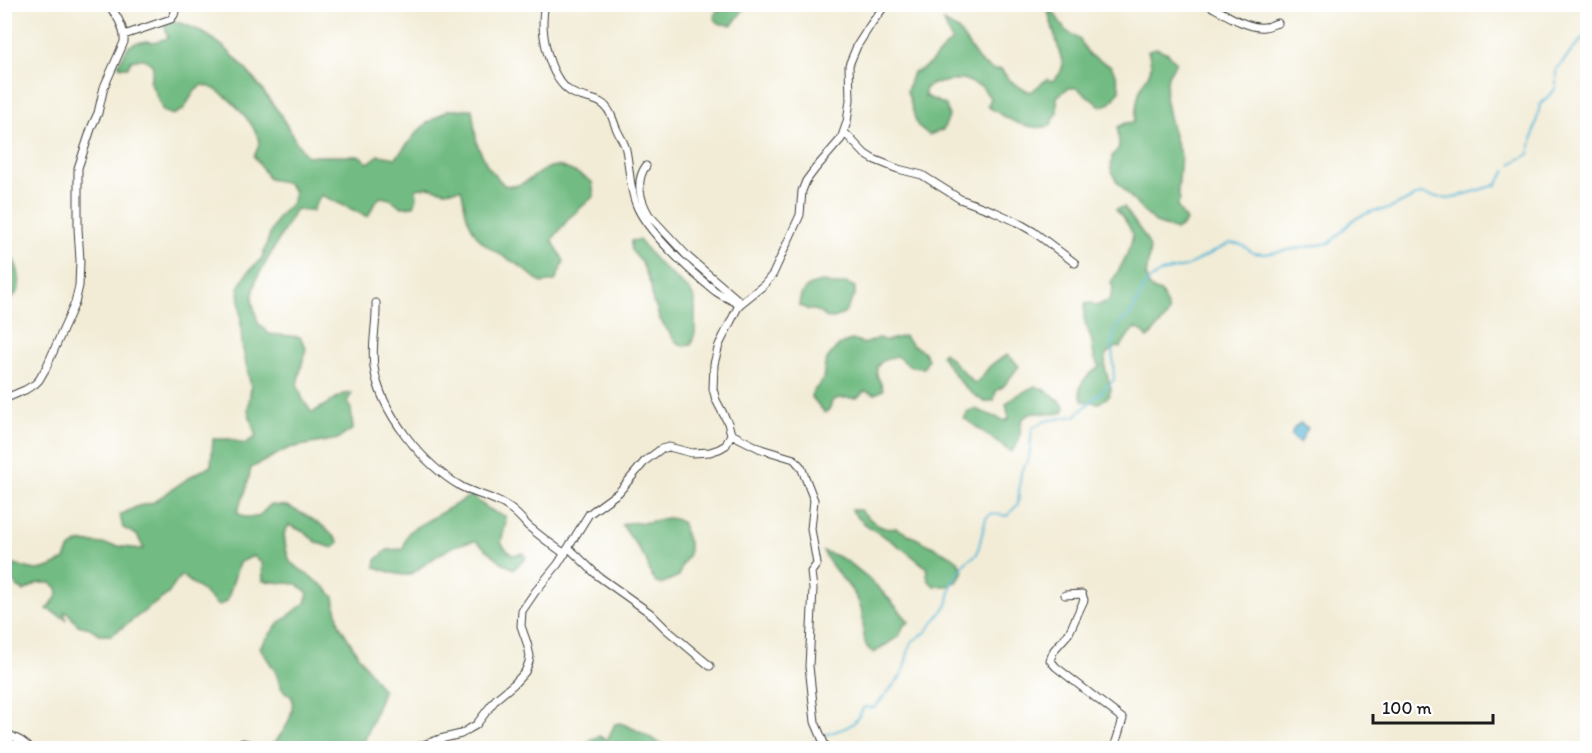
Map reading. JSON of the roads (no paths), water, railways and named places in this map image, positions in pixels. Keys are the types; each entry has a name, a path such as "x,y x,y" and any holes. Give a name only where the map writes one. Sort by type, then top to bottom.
{"street":[{"path":"4,399 25,390 39,380 75,303 79,286 80,261 78,168 98,113 104,87 124,42 124,35 117,18 107,4"},
{"path":"124,35 171,19 177,4"},
{"path":"545,4 542,24 551,66 561,82 572,93 601,102 610,112 626,149 630,184 642,217 665,244 698,276 717,292 740,304"},
{"path":"414,748 461,734 469,729 525,672 530,656 521,626 522,611 567,551 590,514 619,492 638,468 661,449 669,447 702,453 719,449 726,444 731,434 716,400 712,379 719,345 740,304 768,282 773,274 800,215 802,191 806,181 838,143 844,132 849,100 849,65 857,46 886,4"},
{"path":"1207,4 1226,15 1254,26 1262,28 1278,23"},
{"path":"844,132 873,159 922,175 960,199 1025,226 1076,263"},
{"path":"646,166 640,176 639,187 644,207 689,258 740,304"},
{"path":"376,303 373,357 378,386 393,416 420,452 442,474 461,486 497,500 510,508 542,538 567,551 650,613 710,666"},
{"path":"731,434 761,449 794,459 801,467 814,500 811,529 817,564 811,572 813,589 809,666 814,722 826,748"},
{"path":"1065,595 1082,594 1084,600 1069,633 1054,650 1050,660 1123,719 1114,748"},
{"path":"4,732 30,748"},
{"path":"213,748 244,744 264,748"}],"water":[{"path":"1300,423 1308,428 1300,443 1292,436 1292,431"}],"waterway":[{"path":"1511,164 1529,154 1540,105 1556,88 1556,70 1582,39 1588,36"},
{"path":"808,748 823,736 851,725 864,707 874,708 902,675 911,642 925,633 947,605 952,583 965,563 977,554 986,518 992,513 1007,516 1018,504 1021,472 1029,458 1032,428 1045,421 1075,416 1114,380 1112,342 1116,328 1132,312 1146,283 1161,272 1185,267 1230,243 1242,245 1253,253 1265,254 1330,243 1354,219 1373,211 1389,209 1420,194 1449,199 1496,185 1506,171"}]}
